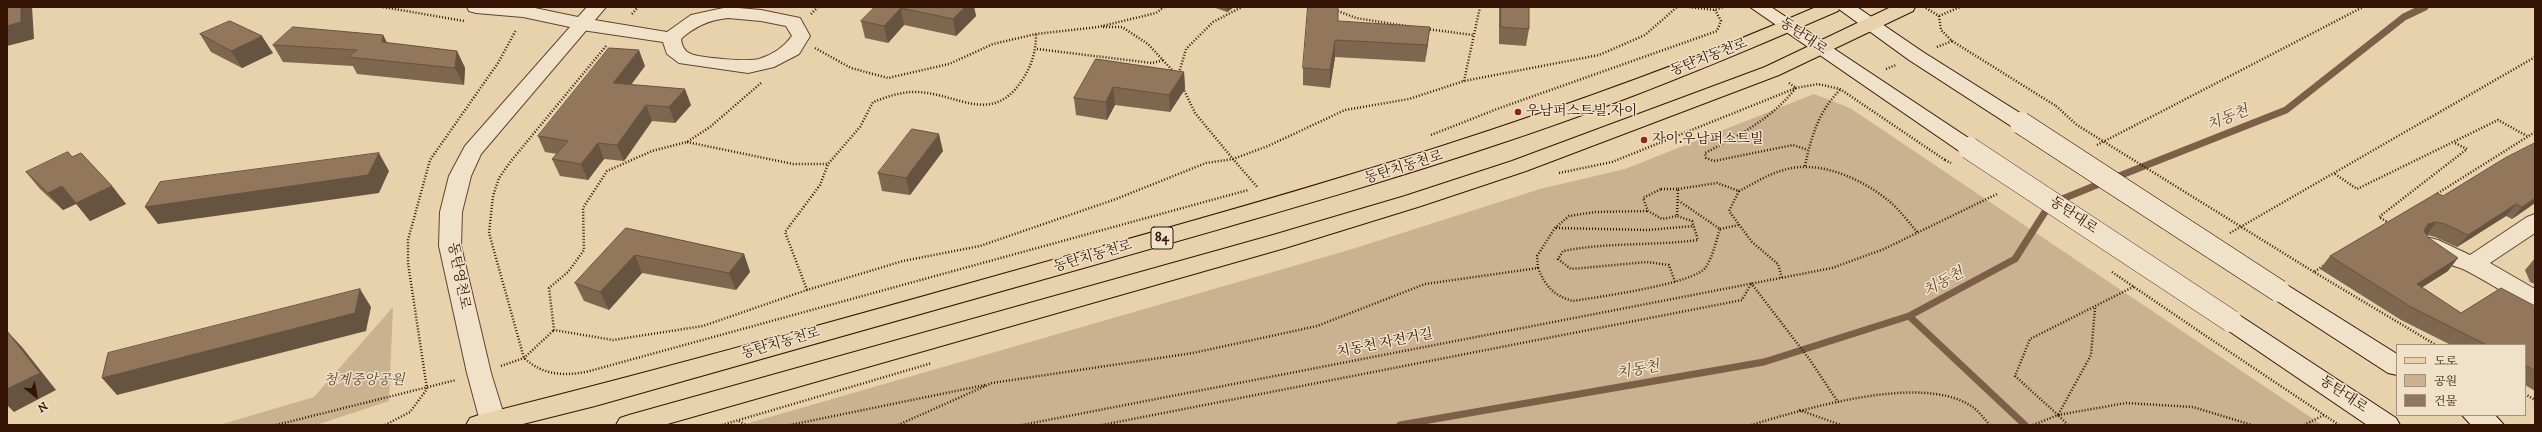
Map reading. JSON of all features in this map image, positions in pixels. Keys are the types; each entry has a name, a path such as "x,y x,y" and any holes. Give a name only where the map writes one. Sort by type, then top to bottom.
{"main road":[{"name":"동탄치동천로","path":"489,424 595,396 1411,166 1573,111 1788,27 1831,7"},
{"path":"629,425 1277,242 1413,201 1519,166 1772,71 1906,7"}],"street":[{"path":"476,7 523,11 582,24 671,38"},
{"name":"동탄영천로","path":"489,424 450,246 451,212 460,176 472,151 597,7"},
{"name":"동탄대로","path":"1758,7 2387,425"},
{"path":"1845,7 2279,291 2396,365"},
{"path":"719,12 773,17 793,22 801,36 792,50 767,63 748,67 686,59 674,50 671,38 684,26 696,18 719,12"},
{"path":"2473,264 2535,222"},
{"path":"2427,244 2454,259 2473,264 2535,300"},
{"path":"2477,416 2491,425"}],"path":[{"path":"384,7 465,21"},
{"path":"638,7 511,160 499,178 493,196 489,232 524,358 534,369 549,374 565,376 586,372 1265,186"},
{"path":"808,16 818,7"},
{"path":"1098,27 1156,13 1164,7"},
{"path":"812,45 824,55 851,68 888,78 949,64 993,44 1036,34 1098,27 1122,27 1148,44 1164,60 1177,77 1186,49 1213,22 1242,7"},
{"path":"1327,7 1356,18 1411,26"},
{"path":"1464,81 1480,7"},
{"path":"554,330 614,340 696,327 806,290 903,261 980,246 1116,199 1206,163 1233,158 1268,146 1344,110 1409,99 1464,81 1599,55 1645,35 1677,7"},
{"path":"1689,7 1715,10 1723,7"},
{"path":"1924,7 1939,16"},
{"path":"1939,16 1960,7"},
{"path":"1426,137 1497,109 1717,32 1721,21 1715,10"},
{"path":"1939,16 1940,30 1952,41 2056,106 2076,125 2314,272 2434,344"},
{"path":"1426,28 1473,35"},
{"path":"385,425 393,424 411,413 422,401 426,389 408,263 408,240 430,160 498,63 518,30 510,29"},
{"path":"806,290 785,232 820,185 828,164 860,127 873,102 899,93 919,92 980,104 998,103 1012,95 1028,71 1037,49 1036,34"},
{"path":"1037,49 1152,63 1164,60"},
{"path":"2225,236 2335,174 2535,57"},
{"path":"554,330 549,288 568,272 584,250 583,208 607,171 652,150 687,142 710,127 765,80"},
{"path":"1180,83 1195,113 1258,188"},
{"path":"1796,88 1783,106 1762,122 1705,153 1706,158 1714,161 1793,145 1808,150"},
{"path":"1805,166 1808,150 1823,108 1840,90"},
{"path":"2335,174 2358,189 2455,143 2498,120 2528,136"},
{"path":"2430,198 2535,132"},
{"path":"687,142 793,164 828,164"},
{"path":"2427,244 2379,217 2467,149 2455,143"},
{"path":"1782,278 1778,264 1752,242 1729,211 1739,191 1783,170 1805,166 1862,182 1890,202 1918,233"},
{"path":"1648,211 1642,198 1661,189 1678,189 1717,183 1739,191"},
{"path":"1677,216 1679,201 1678,189"},
{"path":"1679,201 1720,229 1739,225"},
{"path":"1675,282 1669,265 1647,262 1571,269 1558,260 1563,251 1593,245 1662,245 1689,243 1698,240 1692,221 1677,216 1662,219 1648,211 1580,214 1569,216 1555,228 1537,256 1538,268 1550,291 1560,298 1573,301 1675,282 1699,273 1706,267 1720,229"},
{"path":"2384,227 2397,219"},
{"path":"1555,228 1648,230 1694,226"},
{"path":"2314,272 2327,264"},
{"path":"790,425 992,383 1193,353 1317,326 1425,284 1538,268"},
{"path":"1102,425 1742,300 1751,283 1810,360 1838,402"},
{"name":"치동천 자전거길","path":"1022,425 1751,283"},
{"path":"2068,425 2015,376 2030,339 2095,308 2136,285"},
{"path":"2058,415 2091,355 2095,308"},
{"path":"524,358 554,330"},
{"path":"2206,336 2339,425"},
{"path":"276,425 426,389 479,373"},
{"path":"898,425 992,383"},
{"path":"1751,425 1799,410 1838,402 1904,392 1936,393 1970,405 1990,425"},
{"path":"2526,395 2535,400"},
{"path":"2033,425 2058,415 2126,403 2193,407 2252,425"},
{"path":"1799,410 1834,424 1841,425"},
{"path":"2304,425 2324,415"},
{"path":"738,420 746,425"}],"green space":[{"path":"1814,94 1850,108 2322,425 742,425 1349,250 1540,189 1625,169"},
{"name":"청계중앙공원","path":"393,307 389,401 316,425 219,425 314,397"}],"building":[{"path":"7,7 21,7 21,22 7,26"},
{"path":"875,7 965,7 953,19 901,8 884,26 861,21"},
{"path":"1308,7 1338,7 1338,21 1430,27 1427,45 1335,40 1330,70 1303,68"},
{"path":"1501,7 1529,7 1529,29 1501,27"},
{"path":"230,21 262,36 231,51 200,34"},
{"path":"293,27 383,35 382,42 457,51 455,68 348,57 357,50 273,45"},
{"path":"609,48 639,50 613,83 685,89 669,107 646,105 617,145 598,143 581,164 552,159 568,141 538,136"},
{"path":"1096,59 1184,72 1169,95 1113,87 1106,102 1074,98"},
{"path":"912,129 939,134 906,178 878,173"},
{"path":"2535,143 2535,198 2522,207 2516,204 2468,235 2445,224 2436,222 2428,224 2424,231 2429,238 2458,258 2417,284 2461,313 2501,288 2535,306 2535,371 2526,366 2526,344 2485,344 2411,307 2330,256 2437,193 2443,196 2505,158"},
{"path":"68,152 72,157 81,153 112,186 76,203 62,186 48,193 26,172"},
{"path":"379,153 368,175 145,207 160,182"},
{"path":"626,228 744,254 729,273 635,255 600,292 575,283"},
{"path":"360,289 355,313 102,378 108,353"},
{"path":"7,331 40,373 7,389"}],"waterway":[{"name":"치동천","path":"2114,178 2286,110 2404,17 2425,7"},
{"name":"치동천","path":"1909,316 2015,259 2050,204 2104,182"},
{"name":"치동천","path":"1400,425 1764,362 1909,316"},
{"path":"1909,316 2025,425"}],"place":[{"name":"우남퍼스트빌.자이","path":"1518,112"},
{"name":"자이.우남퍼스트빌","path":"1644,140"}]}
